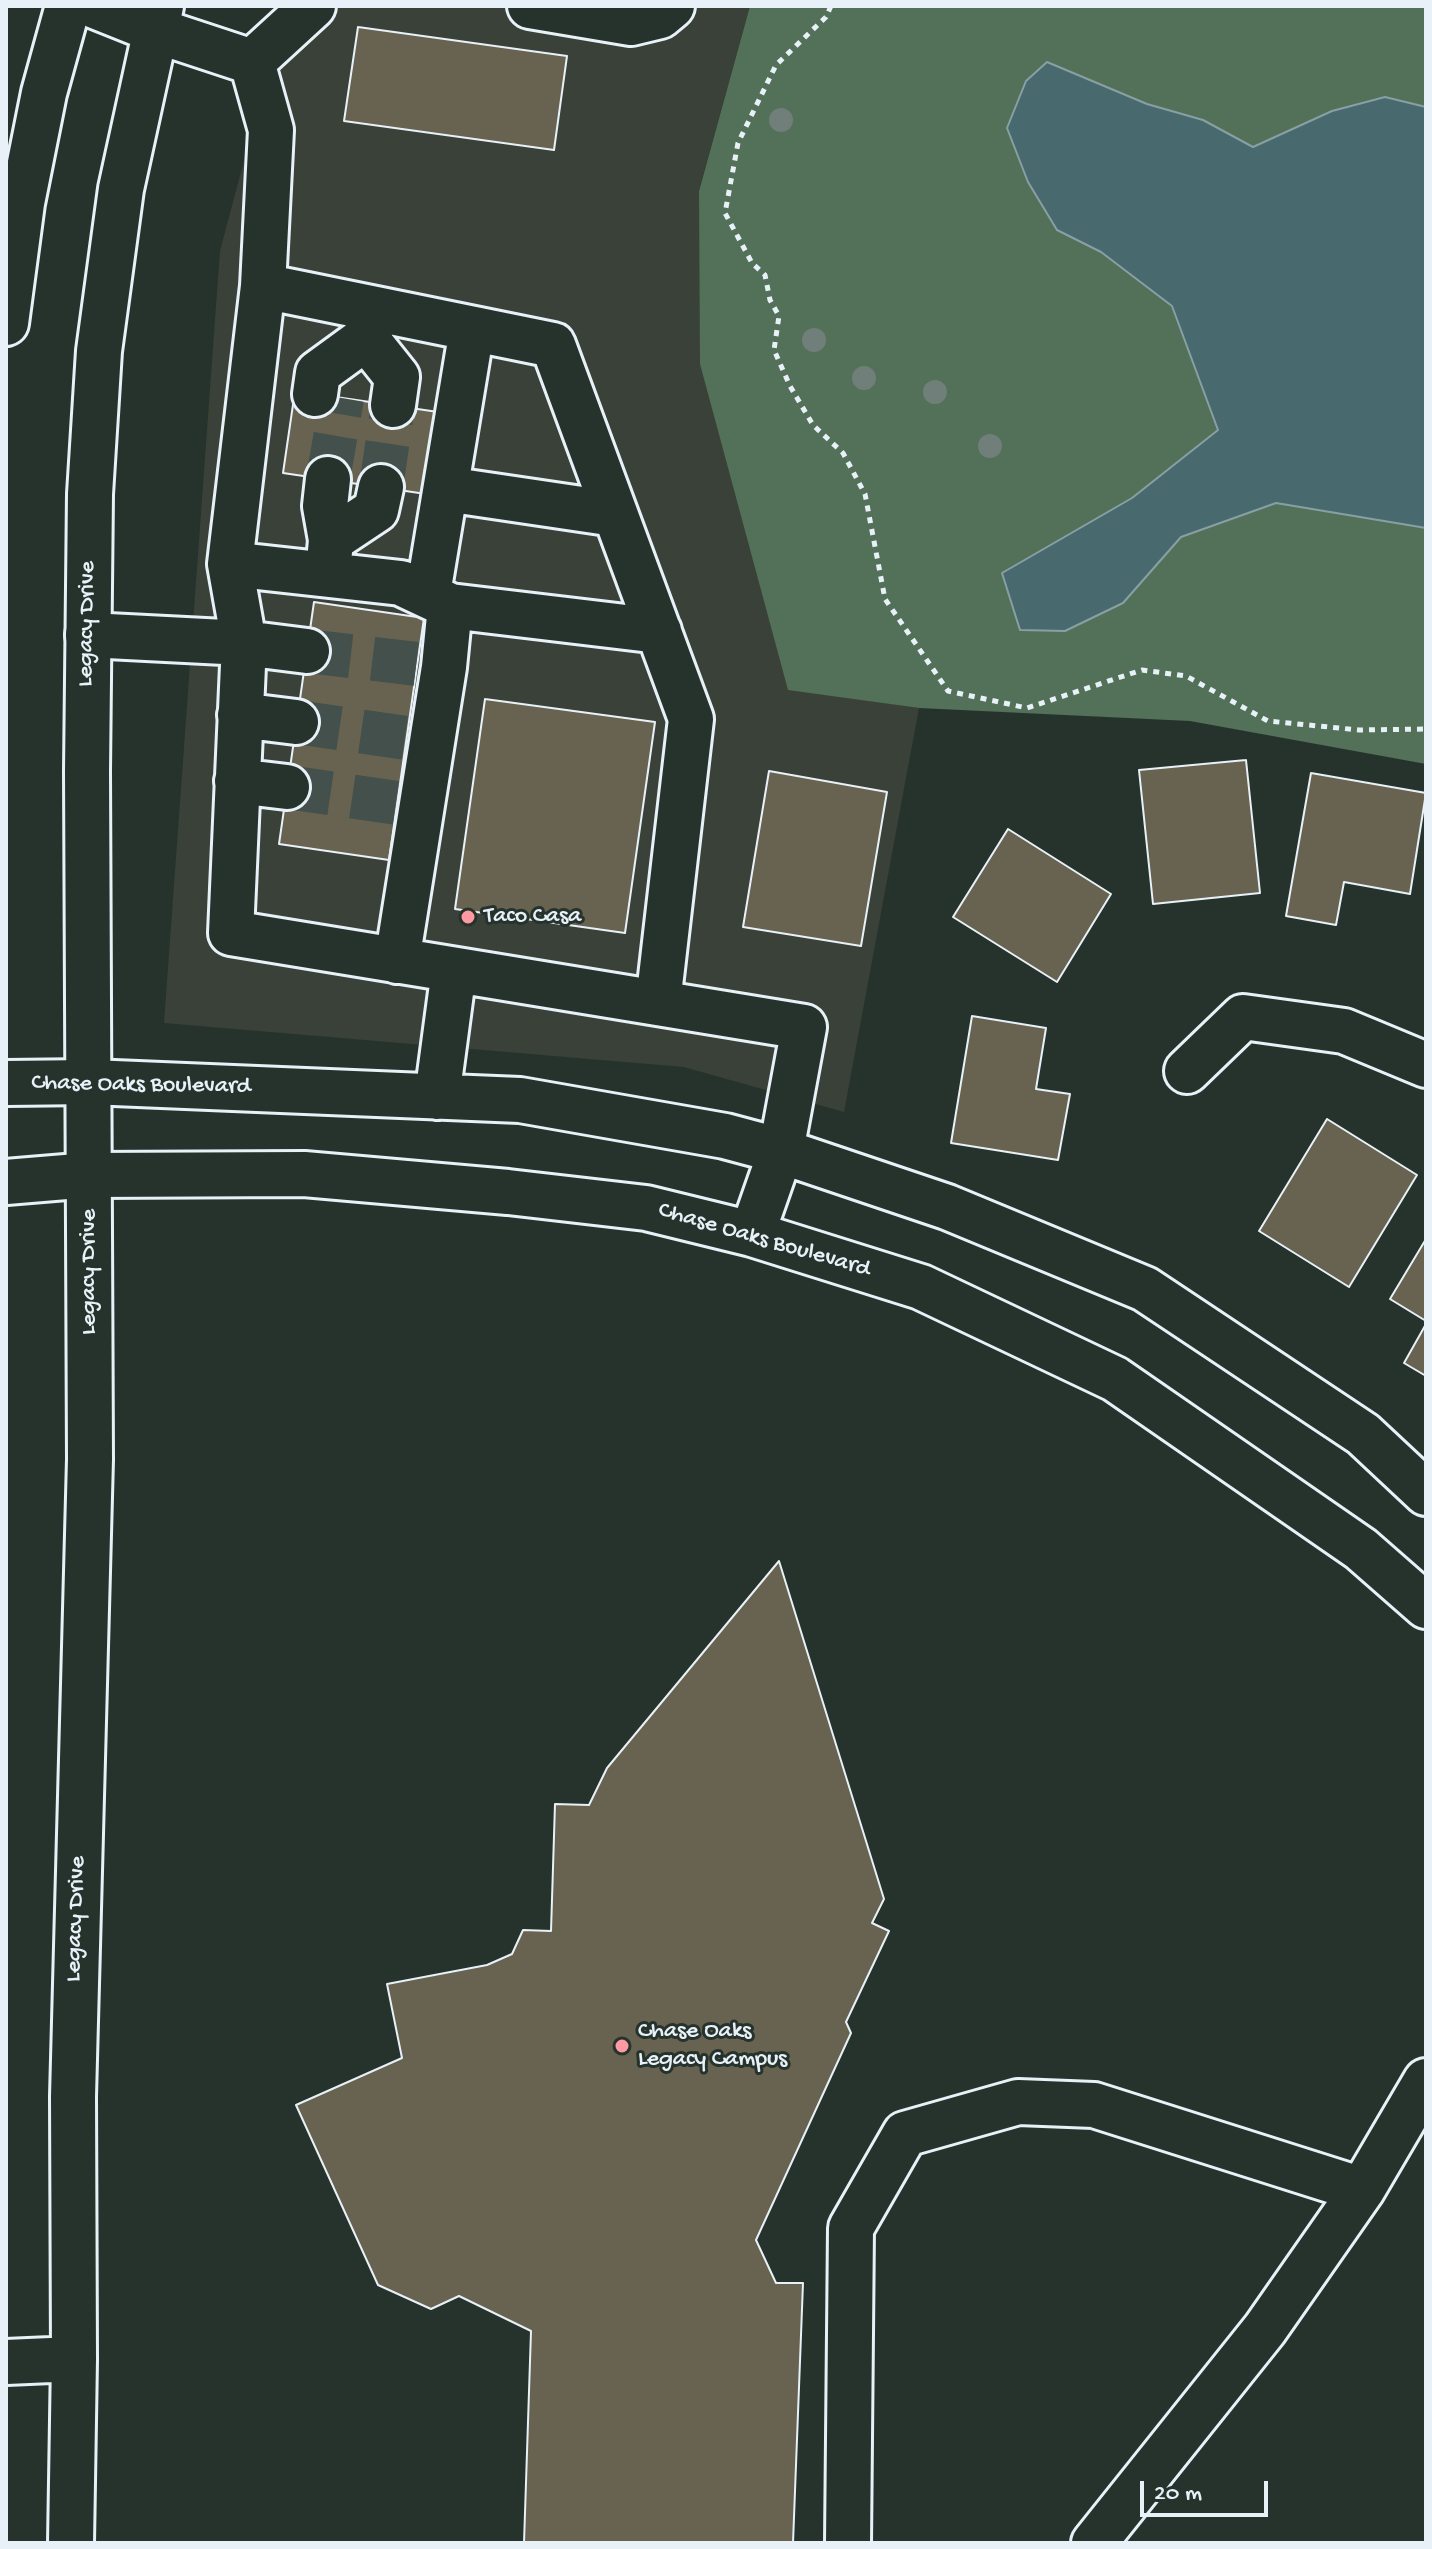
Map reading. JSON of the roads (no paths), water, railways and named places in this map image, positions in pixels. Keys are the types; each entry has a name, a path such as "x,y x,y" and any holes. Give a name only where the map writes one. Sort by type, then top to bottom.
{"street":[{"path":"6,323 22,203 44,93 68,6"},
{"path":"95,6 158,18 252,62 271,130 263,286 230,564 244,643 231,933 804,1027 781,1151 752,1234"},
{"path":"252,62 313,6"},
{"path":"530,6 631,23 660,16 672,6"},
{"name":"Legacy Drive","path":"71,2543 73,2096 90,1459 90,494 99,351 121,189 158,18"},
{"path":"263,286 369,323 472,329 553,345 691,719 658,1003"},
{"path":"369,323 397,377 355,400 318,373 369,323"},
{"path":"397,961 409,804 439,600 446,489 472,329"},
{"path":"342,481 376,510 329,557 301,497 342,481"},
{"path":"446,489 615,514"},
{"path":"230,564 329,557 439,600 659,631"},
{"path":"88,635 244,643 307,651"},
{"path":"240,715 296,722"},
{"path":"237,781 287,787"},
{"path":"437,1097 454,970"},
{"path":"1187,1071 1243,1017 1344,1031 1426,1065"},
{"name":"Chase Oaks Boulevard","path":"6,1083 90,1082 520,1100 725,1136 781,1151 947,1207 1145,1289 1363,1434 1426,1493"},
{"name":"Chase Oaks Boulevard","path":"6,1182 90,1175 304,1174 646,1208 752,1234 921,1287 1115,1379 1361,1549 1426,1606"},
{"path":"1094,2543 1265,2329 1362,2190 1426,2081"},
{"path":"848,2543 851,2228 905,2134 1018,2102 1094,2105 1362,2190"},
{"path":"6,2362 74,2359"}],"water":[{"path":"1047,62 1147,104 1203,120 1253,147 1332,111 1385,97 1426,107 1426,528 1276,503 1181,537 1123,603 1065,631 1020,630 1002,573 1132,498 1218,430 1172,306 1101,252 1057,230 1028,182 1007,128 1026,81"}],"tunnel":[{"path":"328,479 342,398"},
{"path":"381,487 393,405"},
{"path":"307,651 417,664"},
{"path":"296,722 406,738"},
{"path":"287,787 397,803"}],"place":[{"name":"Taco Casa","path":"468,917"},
{"name":"Chase Oaks Legacy Campus","path":"622,2046"}]}
